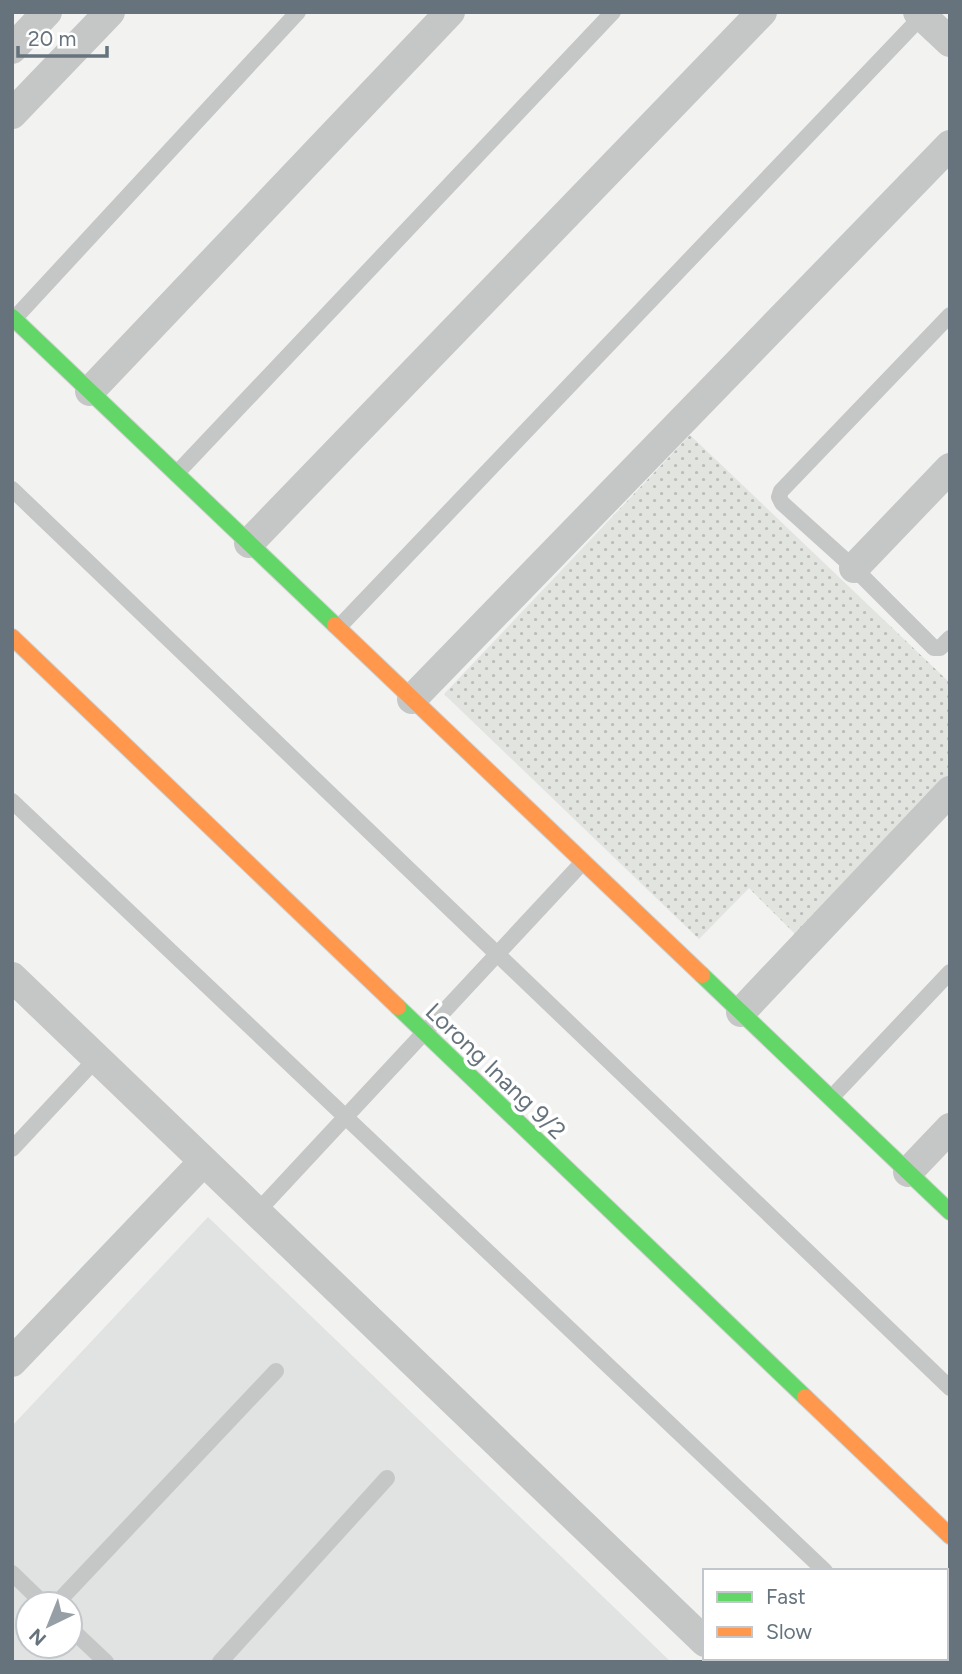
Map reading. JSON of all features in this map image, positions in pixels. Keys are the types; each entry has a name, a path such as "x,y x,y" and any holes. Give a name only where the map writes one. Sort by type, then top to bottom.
{"street":[{"path":"12,49 47,12"},
{"path":"12,114 110,12"},
{"path":"90,391 450,12"},
{"path":"249,543 762,12"},
{"path":"920,14 950,42"},
{"path":"412,699 950,145"},
{"path":"13,318 950,1212"},
{"path":"855,568 950,468"},
{"name":"Lorong Inang 9/2","path":"12,637 950,1536"},
{"path":"741,1012 950,791"},
{"path":"12,977 703,1640"},
{"path":"908,1172 950,1128"},
{"path":"12,1362 204,1161"}],"lane":[{"path":"13,318 299,12"},
{"path":"176,474 613,12"},
{"path":"338,628 920,14"},
{"path":"950,315 781,491 779,497 782,503 855,568 934,648 940,648 950,638"},
{"path":"12,489 950,1388"},
{"path":"12,801 823,1569"},
{"path":"257,1212 583,862"},
{"path":"831,1098 950,972"},
{"path":"12,1149 97,1058"},
{"path":"69,1590 276,1371"},
{"path":"220,1662 387,1478"},
{"path":"12,1573 30,1590"},
{"path":"84,1641 106,1662"}],"shaded area":[{"path":"690,435 950,683 950,780 796,935 749,888 699,939 444,694"},
{"path":"208,1217 671,1662 12,1662 12,1426"}],"traffic: fast":[{"path":"12,317 335,625"},
{"path":"702,975 950,1212"},
{"path":"398,1007 805,1397"}],"traffic: slow":[{"path":"335,625 702,975"},
{"path":"12,637 398,1007"},
{"path":"805,1397 950,1536"}]}
